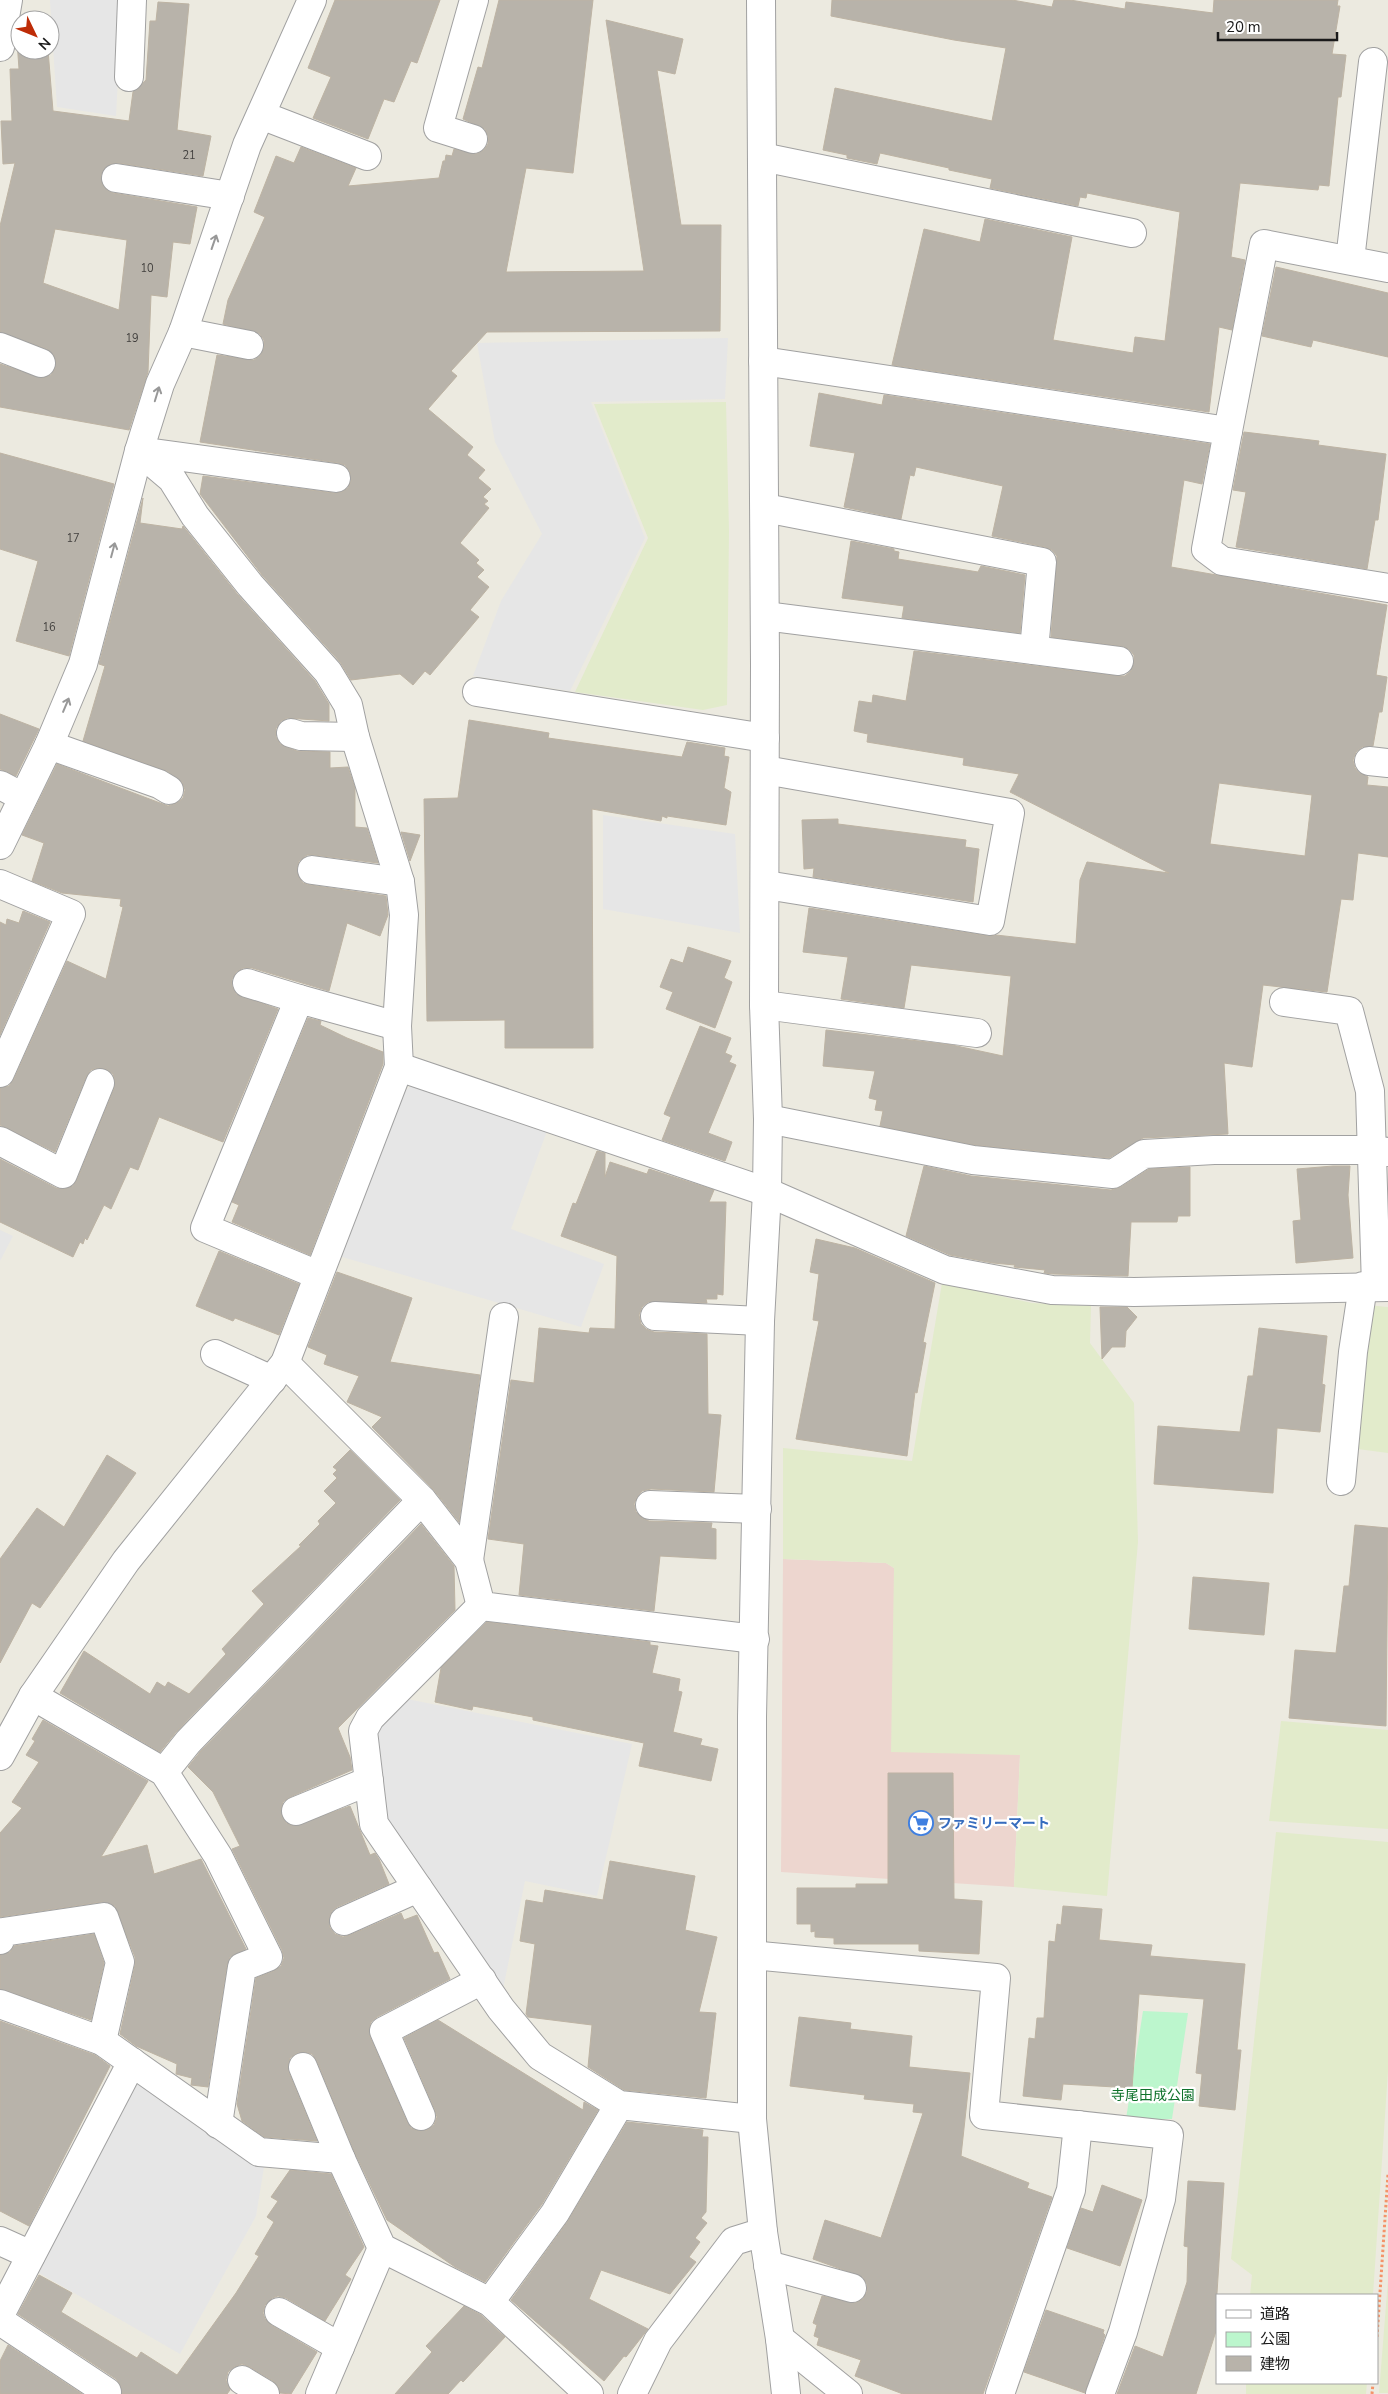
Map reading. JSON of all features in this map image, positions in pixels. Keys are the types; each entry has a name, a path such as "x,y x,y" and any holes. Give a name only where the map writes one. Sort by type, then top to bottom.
{"street":[{"path":"0,47 8,0"},
{"path":"129,77 132,0"},
{"path":"0,845 11,791 49,745 83,664 139,451 160,384 183,332 247,145 312,0"},
{"path":"473,139 438,128 474,0"},
{"path":"761,0 766,738 764,1005 768,1119 767,1192 760,1321 752,1717 752,2119 762,2232 780,2339 786,2394"},
{"path":"1350,260 1372,62"},
{"path":"260,115 366,156"},
{"path":"762,157 1132,233"},
{"path":"116,178 230,196"},
{"path":"1388,268 1264,244 1206,548 1222,561 1388,588"},
{"path":"183,332 249,345"},
{"path":"0,347 41,363"},
{"path":"763,361 1228,431"},
{"path":"139,451 336,478"},
{"path":"0,1756 33,1696 126,1561 278,1371 318,1275 399,1067 397,1026 404,915 400,882 355,737 348,705 328,672 250,585 195,516 172,479 139,451"},
{"path":"764,508 1042,562 1034,650"},
{"path":"765,616 1120,661"},
{"path":"477,692 766,738"},
{"path":"291,733 301,736 355,737"},
{"path":"49,745 159,784 169,790"},
{"path":"765,770 1010,814 990,921 766,885"},
{"path":"312,870 400,882"},
{"path":"0,884 71,914 0,1073"},
{"path":"247,983 397,1026"},
{"path":"298,999 205,1228 318,1275"},
{"path":"1284,1002 1349,1012 1370,1091 1381,1151 1375,1286 1353,1352 1341,1480"},
{"path":"764,1005 977,1033"},
{"path":"399,1067 767,1192 945,1270 1052,1290 1134,1292 1375,1286"},
{"path":"0,1141 63,1174 100,1083"},
{"path":"768,1119 974,1160 1113,1174 1144,1154 1214,1150 1381,1151"},
{"path":"655,1316 760,1321"},
{"path":"469,1560 504,1317"},
{"path":"215,1354 278,1371 422,1500 469,1560 482,1606"},
{"path":"164,1772 188,1742 422,1500"},
{"path":"650,1505 757,1509"},
{"path":"482,1606 755,1639"},
{"path":"482,1606 370,1718 363,1731 374,1824 501,2009 540,2056 619,2106 752,2119"},
{"path":"33,1696 164,1772 218,1856 268,1956 242,1967 218,2124"},
{"path":"296,1811 369,1781"},
{"path":"344,1921 418,1888"},
{"path":"0,1940 3,1932 104,1916 120,1962 102,2041"},
{"path":"752,1955 996,1978 984,2115 1169,2136 1161,2199 1124,2332 1100,2394"},
{"path":"421,2116 384,2031 482,1980"},
{"path":"0,2004 102,2041 259,2152 341,2159"},
{"path":"0,2315 132,2062"},
{"path":"303,2067 341,2159 382,2248 490,2302 590,2394"},
{"path":"490,2302 555,2213 619,2106"},
{"path":"1000,2394 1071,2190 1078,2125"},
{"path":"632,2394 658,2342 734,2241 762,2232"},
{"path":"0,2241 32,2255"},
{"path":"320,2394 382,2248"},
{"path":"768,2266 852,2288"},
{"path":"278,2312 340,2347"},
{"path":"0,2321 107,2392"},
{"path":"780,2339 848,2394"},
{"path":"242,2380 265,2394"}],"path":[{"path":"1378,2323 1388,2174"}],"shaded area":[{"path":"50,0 122,0 116,116 57,107 54,60 60,60 60,10 51,10"},
{"path":"728,338 725,399 591,402 645,538 570,691 473,676 501,601 542,534 495,442 477,343"},
{"path":"603,815 735,834 740,933 603,909"},
{"path":"413,1085 547,1131 511,1229 604,1264 581,1327 339,1256 400,1094"},
{"path":"0,1230 13,1236 0,1261"},
{"path":"783,1559 886,1563 894,1568 1020,1755 1014,1887 781,1872"},
{"path":"407,1699 632,1744 597,1896 525,1881 502,1994 384,1821 377,1727"},
{"path":"137,2075 264,2167 256,2216 180,2354 34,2270"}],"green space":[{"path":"726,402 729,531 727,705 703,710 575,692 648,538 594,404"},
{"path":"942,1283 1032,1303 1091,1306 1090,1343 1134,1403 1138,1542 1107,1896 1014,1887 1020,1755 891,1752 894,1568 886,1563 783,1559 783,1448 912,1461"},
{"path":"1366,1305 1388,1307 1388,1453 1350,1448"},
{"path":"1281,1721 1388,1730 1388,1829 1269,1821"},
{"path":"1276,1832 1388,1842 1388,2071 1373,2294 1250,2294 1252,2275 1231,2259"},
{"name":"寺尾田成公園","path":"1143,2011 1188,2013 1172,2119 1126,2119"},
{"path":"1388,2280 1388,2393 1379,2393"},
{"path":"1246,2384 1367,2384 1366,2394 1246,2394"}],"building":[{"path":"335,0 440,0 417,63 411,61 394,102 384,99 368,139 313,118 331,77 308,68"},
{"path":"499,0 593,0 573,173 526,168 506,272 644,271 606,20 683,39 675,74 657,70 681,225 721,225 720,331 487,332 451,371 457,376 428,409 473,447 467,455 485,470 478,478 491,489 483,497 488,501 484,504 489,508 460,543 479,560 476,563 484,570 477,577 489,587 470,610 479,617 430,675 425,671 413,685 400,674 351,680 340,662 262,575 200,494 203,476 334,493 342,492 348,488 351,481 350,472 345,465 338,463 200,442 217,355 254,360 260,356 264,348 264,340 259,333 223,324 228,300 265,217 254,212 276,156 294,163 301,147 356,168 348,186 439,178 446,155 452,156 454,149 476,154 484,150 488,144 488,136 485,129 463,119 478,67 482,68"},
{"path":"832,0 1012,0 1052,7 1054,0 1070,0 1125,9 1126,2 1213,13 1214,0 1338,0 1337,6 1340,6 1332,54 1346,55 1341,97 1338,97 1329,186 1319,185 1318,190 1240,183 1231,257 1245,260 1232,330 1219,327 1209,412 892,365 924,229 980,242 985,219 1072,237 1053,340 1133,353 1135,337 1165,341 1180,212 1087,193 1086,198 1080,197 1078,206 990,188 992,179 949,170 949,168 880,153 877,164 847,158 847,155 823,150 835,88 992,121 1006,48 831,16"},
{"path":"158,2 189,4 177,130 211,136 203,176 118,163 110,164 101,175 102,184 113,193 197,207 190,244 173,242 167,297 151,295 148,372 129,430 0,407 0,364 43,378 51,375 55,369 56,361 53,354 47,349 0,332 0,226 15,163 3,164 1,121 12,121 10,69 19,69 18,60 49,60 53,111 129,121 133,92 146,80 150,21 156,21","holes":["55,229 127,240 119,310 43,283"]},
{"path":"1276,267 1388,293 1388,357 1313,340 1311,347 1262,336"},
{"path":"819,393 882,405 884,395 1210,444 1202,484 1184,480 1171,567 1387,605 1376,675 1387,677 1382,712 1379,712 1373,746 1362,747 1356,752 1353,760 1355,768 1359,773 1368,777 1367,785 1388,787 1388,857 1358,853 1353,900 1341,899 1327,992 1263,985 1252,1067 1224,1063 1228,1134 1143,1138 1109,1158 975,1145 880,1126 883,1111 875,1110 877,1100 869,1098 875,1071 823,1066 826,1030 952,1045 1003,1056 1011,976 911,965 904,1008 841,999 848,957 803,952 809,908 988,936 996,935 1076,944 1080,880 1087,862 1169,873 1010,792 1019,774 963,765 964,758 867,742 868,734 854,731 859,701 872,703 873,695 906,701 914,651 1117,676 1125,676 1131,671 1134,655 1129,649 1121,646 1051,637 1057,556 1052,550 1045,547 992,536 1003,486 916,467 914,476 910,475 901,519 844,507 855,453 810,446","holes":["1219,783 1312,795 1305,856 1210,844"]},
{"path":"1244,432 1319,441 1318,445 1386,454 1378,520 1375,520 1367,569 1236,547 1246,492 1233,490"},
{"path":"0,453 114,484 69,656 16,641 38,561 0,549"},
{"path":"143,498 140,523 182,529 183,526 238,595 315,681 329,704 329,721 287,718 281,721 276,728 276,737 280,744 297,751 330,752 330,768 348,767 355,788 355,827 367,828 378,863 307,855 299,861 297,868 298,876 303,883 310,885 386,896 388,915 380,936 347,923 329,991 252,968 243,968 236,972 232,979 232,986 236,994 278,1009 223,1142 159,1117 138,1170 130,1167 111,1209 104,1205 87,1240 85,1238 83,1244 80,1242 73,1257 0,1222 0,1159 56,1188 65,1189 73,1186 114,1089 115,1081 113,1074 106,1069 98,1068 91,1070 86,1077 55,1152 0,1125 0,1088 9,1086 14,1079 67,961 106,979 123,907 120,906 121,899 62,893 32,881 44,843 22,835 57,764 168,806 177,803 183,798 185,790 182,782 167,771 83,741 105,666 99,664"},
{"path":"851,541 894,549 894,551 899,552 898,559 978,572 981,566 1025,575 1020,633 902,618 904,606 842,598"},
{"path":"0,714 39,729 16,776 0,769"},
{"path":"469,720 549,733 548,738 682,757 687,742 725,748 724,756 729,757 724,788 731,792 726,825 667,816 667,818 662,816 661,821 592,809 593,1048 505,1048 505,1020 427,1021 424,799 458,798"},
{"path":"838,819 838,824 966,840 965,847 979,849 973,902 813,877 814,868 804,869 802,820"},
{"path":"401,832 420,835 410,861"},
{"path":"23,911 50,922 0,1035 0,922 6,925 7,919 19,923"},
{"path":"688,947 731,961 724,978 732,982 715,1028 666,1009 673,992 660,987 671,959 683,963"},
{"path":"308,1018 321,1021 320,1025 383,1052 383,1064 310,1255 232,1222 239,1205 232,1202"},
{"path":"700,1026 731,1038 725,1053 732,1056 729,1062 736,1065 708,1133 732,1142 725,1161 662,1140 671,1117 664,1114"},
{"path":"597,1151 605,1153 605,1177 610,1162 647,1174 649,1169 714,1190 709,1202 726,1202 723,1295 717,1294 717,1299 706,1299 707,1303 648,1302 642,1307 639,1315 641,1324 646,1329 654,1332 707,1334 708,1414 721,1415 714,1492 651,1489 642,1491 634,1504 636,1512 642,1518 649,1521 712,1523 711,1528 716,1529 716,1559 660,1556 654,1611 519,1595 524,1544 488,1539 511,1380 534,1383 539,1328 589,1333 590,1328 615,1329 617,1256 561,1236 573,1203 576,1204"},
{"path":"924,1166 971,1176 1111,1190 1121,1187 1149,1169 1190,1167 1190,1216 1178,1216 1177,1222 1131,1222 1128,1276 1044,1273 1045,1270 1014,1267 1015,1265 950,1255 906,1236"},
{"path":"1350,1166 1348,1195 1353,1258 1296,1263 1293,1221 1301,1220 1297,1169"},
{"path":"816,1239 855,1248 935,1283 923,1342 926,1343 917,1393 915,1392 907,1456 796,1439 819,1321 813,1320 819,1274 810,1272"},
{"path":"219,1251 299,1284 279,1335 235,1318 233,1321 196,1306"},
{"path":"337,1272 412,1298 390,1362 480,1375 459,1522 433,1489 372,1427 382,1417 347,1402 359,1376 324,1364 327,1355 308,1347"},
{"path":"1100,1307 1127,1307 1137,1317 1126,1331 1125,1347 1112,1347 1102,1359"},
{"path":"1259,1328 1327,1336 1322,1384 1325,1385 1320,1432 1277,1428 1273,1493 1154,1484 1158,1426 1240,1432 1248,1376 1253,1376"},
{"path":"350,1450 400,1500 177,1731 160,1752 60,1693 84,1651 150,1694 157,1682 165,1687 168,1682 189,1694 226,1654 222,1649 264,1604 252,1591 301,1546 299,1545 320,1524 318,1521 336,1503 324,1491 337,1478 333,1474 337,1470 333,1467"},
{"path":"107,1455 136,1473 40,1608 32,1603 0,1663 0,1559 37,1508 64,1527"},
{"path":"421,1524 454,1566 455,1610 338,1728 350,1757 352,1770 290,1797 283,1802 281,1809 282,1817 286,1823 294,1826 350,1806 370,1855 375,1853 379,1859 389,1884 337,1907 332,1911 329,1919 330,1928 335,1934 343,1937 401,1913 404,1920 417,1915 434,1953 438,1952 450,1979 377,2017 371,2022 369,2029 370,2037 411,2128 419,2131 427,2130 434,2125 437,2117 404,2038 438,2020 583,2110 584,2102 598,2110 542,2204 485,2282 455,2267 387,2220 355,2153 317,2061 312,2054 305,2052 297,2053 290,2058 288,2065 289,2073 317,2141 264,2137 242,2121 237,2104 256,1978 281,1966 284,1958 282,1950 232,1849 240,1846 213,1792 188,1767 200,1752"},
{"path":"1355,1525 1388,1528 1386,1726 1289,1718 1295,1650 1336,1653 1344,1586 1349,1586"},
{"path":"1193,1577 1269,1583 1264,1635 1189,1629"},
{"path":"487,1622 650,1642 650,1645 658,1646 652,1673 680,1679 678,1691 682,1692 673,1732 702,1739 700,1745 718,1749 711,1781 639,1766 644,1743 533,1720 533,1717 473,1706 472,1710 435,1702 441,1668"},
{"path":"43,1720 148,1781 101,1857 147,1845 154,1874 201,1859 246,1949 230,1957 227,1965 208,2087 191,2085 192,2078 176,2074 177,2064 136,2046 120,2034 135,1965 135,1957 115,1906 102,1902 0,1917 0,1833 22,1808 12,1802 39,1762 26,1755 35,1741 32,1739"},
{"path":"888,1773 953,1773 954,1899 982,1901 979,1954 919,1951 919,1944 834,1944 834,1938 815,1937 815,1931 811,1932 811,1924 797,1924 797,1888 856,1888 856,1884 888,1884"},
{"path":"610,1861 695,1876 685,1930 717,1937 699,2012 716,2013 706,2098 624,2090 588,2067 592,2025 528,2017 526,2014 535,1944 520,1941 526,1900 543,1903 545,1890 603,1900"},
{"path":"1063,1906 1102,1909 1099,1940 1152,1945 1150,1956 1245,1964 1237,2050 1241,2050 1235,2110 1199,2106 1202,2074 1196,2073 1204,1999 1139,1994 1132,2088 1063,2084 1061,2100 1023,2096 1029,2038 1035,2039 1037,2018 1044,2018 1049,1941 1055,1942 1057,1924 1061,1925"},
{"path":"94,1934 104,1963 91,2020 0,1989 0,1955 10,1952 14,1946"},
{"path":"799,2017 851,2023 850,2029 912,2036 909,2067 970,2073 961,2156 1029,2183 1027,2188 1052,2197 983,2394 903,2394 855,2376 861,2360 817,2345 819,2338 814,2336 817,2325 813,2323 822,2296 855,2303 863,2299 867,2292 867,2284 863,2277 813,2259 825,2220 881,2238 923,2113 913,2112 914,2104 864,2099 865,2095 790,2086"},
{"path":"0,2021 95,2055 110,2066 29,2226 0,2211"},
{"path":"627,2122 703,2130 702,2137 708,2137 706,2212 701,2218 707,2223 695,2238 700,2242 689,2257 696,2262 670,2294 601,2270 589,2299 648,2329 604,2381 511,2300 568,2221"},
{"path":"290,2170 331,2174 364,2247 345,2275 351,2279 325,2321 286,2298 278,2296 272,2298 265,2305 263,2313 265,2319 271,2325 317,2352 291,2394 280,2393 278,2386 273,2381 242,2364 228,2372 226,2380 230,2390 227,2394 122,2394 121,2386 116,2379 18,2314 39,2275 72,2293 61,2312 137,2358 141,2352 177,2375 236,2293 259,2256 255,2254 274,2222 267,2217 278,2201 271,2197"},
{"path":"1188,2181 1224,2183 1216,2294 1216,2331 1196,2394 1117,2394 1135,2346 1163,2357 1187,2282 1188,2247 1184,2246"},
{"path":"1102,2185 1142,2200 1120,2266 1067,2248 1081,2208 1093,2212"},
{"path":"464,2306 481,2315 505,2337 463,2382 461,2380 448,2394 395,2394 432,2352 426,2346"},
{"path":"1046,2310 1104,2330 1103,2333 1105,2335 1085,2393 1024,2372"},
{"path":"8,2345 82,2394 0,2394 0,2361"}],"place":[{"name":"ファミリーマート","path":"921,1823"}]}
